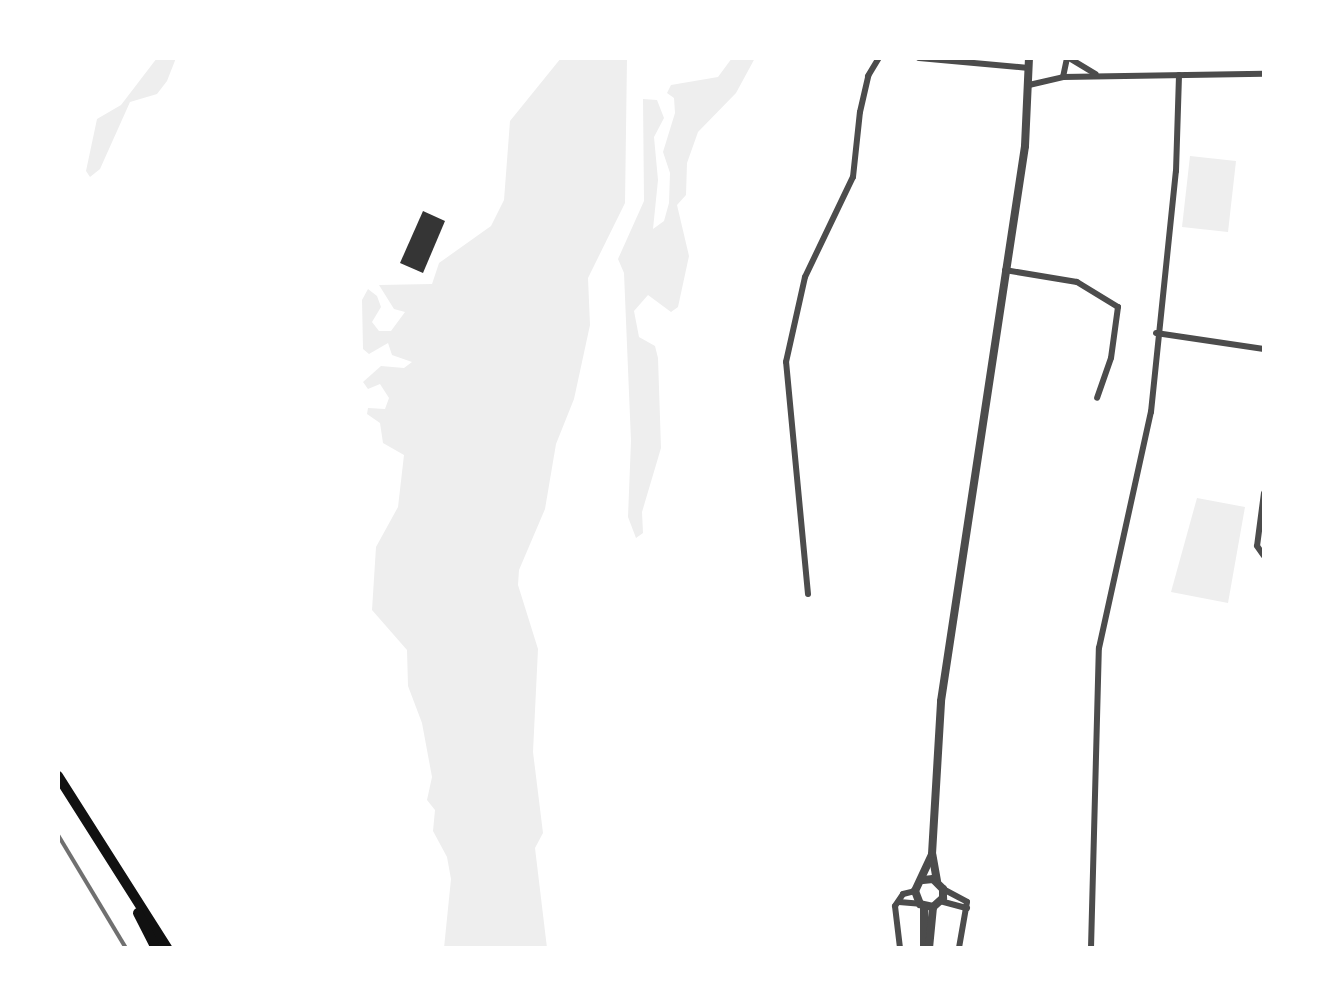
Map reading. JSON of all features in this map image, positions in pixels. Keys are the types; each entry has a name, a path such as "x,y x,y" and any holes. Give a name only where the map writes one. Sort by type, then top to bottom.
{"main road":[{"path":"58,776 167,948"},
{"path":"107,854 156,948"}],"street":[{"path":"808,594 786,362 805,277 853,177 860,112 868,76 879,58"},
{"path":"900,948 895,911 903,894 915,891 923,880 932,854 948,636 1005,270 1029,85 1029,63 919,58"},
{"path":"1063,77 1068,58 1099,76"},
{"path":"1029,85 1063,77 1264,74"},
{"path":"1091,948 1099,648 1149,420 1156,333 1176,171 1179,75"},
{"path":"1005,270 1077,282 1118,307 1111,358 1097,398"},
{"path":"1156,333 1264,349"},
{"path":"1264,493 1257,546 1264,556"},
{"path":"926,948 929,904 940,885 932,854"},
{"path":"923,880 964,897 967,908 959,948"},
{"path":"915,891 929,904"},
{"path":"899,902 967,908"},
{"path":"926,948 929,904"}],"shaded area":[{"path":"157,58 176,58 167,81 157,94 130,102 100,169 90,177 86,171 97,119 121,105"},
{"path":"561,58 627,58 625,203 588,278 590,325 574,399 556,444 545,509 519,570 518,585 538,649 533,752 543,833 535,848 547,948 444,948 451,879 447,857 433,831 435,810 427,800 432,777 422,723 408,686 407,650 372,610 376,547 398,507 404,455 383,443 380,423 367,414 368,408 385,409 389,398 380,384 368,389 363,382 381,366 404,368 412,362 392,355 388,343 369,354 363,349 362,300 368,289 377,296 381,307 372,322 379,331 391,331 405,312 394,309 379,285 432,284 439,263 491,226 504,200 510,121"},
{"path":"732,58 755,58 736,93 698,132 687,163 686,195 677,205 689,256 678,307 671,312 648,295 634,311 639,337 655,346 658,358 661,448 642,512 643,533 636,538 628,517 631,441 624,273 618,259 644,201 643,99 657,100 664,118 654,137 658,180 653,229 664,221 669,203 670,173 663,152 675,113 674,98 667,93 671,85 718,77"},
{"path":"1190,156 1236,161 1228,232 1182,227"},
{"path":"1197,498 1245,507 1228,603 1171,592"}],"building":[{"path":"423,211 445,221 423,273 400,263"}],"railway":[{"path":"58,835 126,948"}]}
